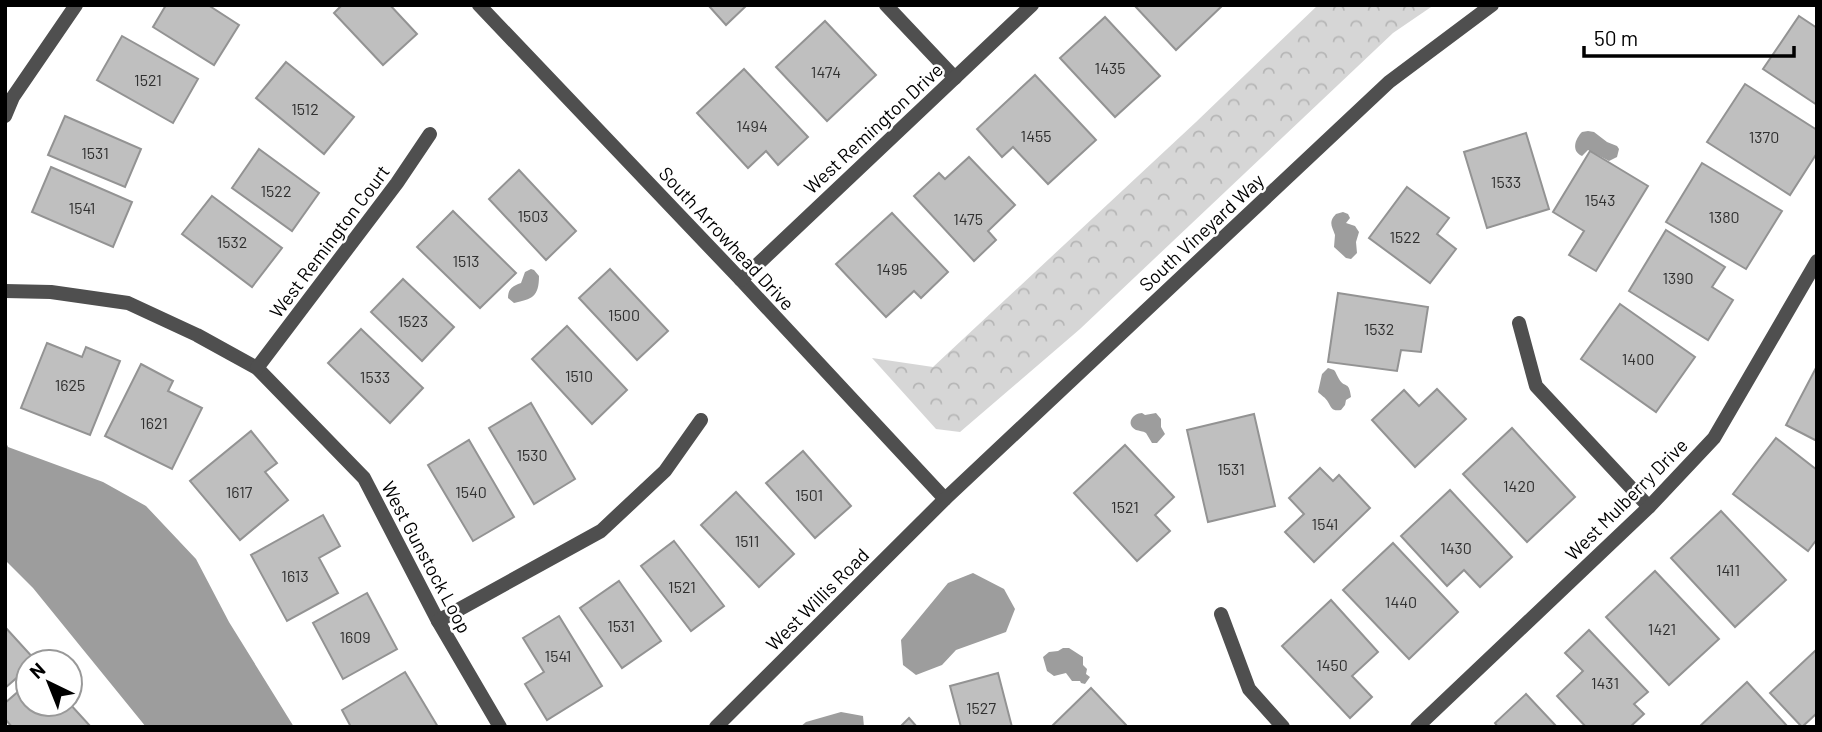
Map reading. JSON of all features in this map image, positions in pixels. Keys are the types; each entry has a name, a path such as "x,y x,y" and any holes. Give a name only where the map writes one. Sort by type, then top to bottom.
{"street":[{"path":"5,116 13,97 76,5"},
{"name":"South Arrowhead Drive","path":"479,5 945,499"},
{"path":"886,5 955,78"},
{"name":"West Remington Drive","path":"741,280 1032,5"},
{"name":"South Vineyard Way","path":"945,499 1389,82 1492,5"},
{"name":"West Remington Court","path":"257,368 397,183 430,134"},
{"name":"West Mulberry Drive","path":"1417,727 1649,507 1714,438 1817,261"},
{"name":"West Gunstock Loop","path":"5,291 51,292 128,303 197,335 257,368 364,478 438,621 500,727"},
{"path":"1520,323 1536,386 1649,507"},
{"path":"438,621 601,531 665,471 701,420"},
{"name":"West Willis Road","path":"716,727 945,499"},
{"path":"1221,614 1249,689 1283,727"}],"green space":[{"path":"1318,5 1434,5 1393,33 1080,329 960,432 936,429 872,358 933,367"}],"shaded area":[{"path":"1588,131 1617,146 1617,157 1609,161 1588,150 1582,156 1579,154 1575,148 1576,141 1582,132"},
{"path":"1343,212 1350,218 1346,223 1355,226 1359,232 1357,253 1351,259 1334,247 1335,235 1331,222 1336,214"},
{"path":"531,269 539,276 536,293 514,303 508,298 510,290 521,283 525,272"},
{"path":"1328,368 1334,370 1341,382 1349,388 1351,397 1346,400 1341,410 1333,409 1318,392 1322,374"},
{"path":"1142,413 1156,413 1161,419 1165,434 1157,443 1152,443 1146,433 1131,425 1133,417"},
{"path":"5,440 8,447 103,482 146,506 196,559 229,622 294,727 146,727 84,648 33,588 5,560"},
{"path":"973,573 1004,589 1015,609 1006,632 956,650 942,665 916,675 903,665 901,640 948,583"},
{"path":"1069,648 1083,657 1086,674 1090,677 1085,684 1072,681 1066,673 1054,676 1047,671 1043,657"},
{"path":"841,712 863,716 864,727 800,727 806,722"}],"building":[{"path":"166,5 208,5 239,25 214,65 153,27"},
{"path":"342,5 390,5 417,34 383,65 334,13"},
{"path":"708,5 747,5 726,25"},
{"path":"1134,5 1223,5 1176,50"},
{"path":"1799,16 1817,28 1817,105 1763,69"},
{"path":"1105,17 1160,76 1115,117 1060,58"},
{"path":"825,21 876,75 827,121 776,67"},
{"path":"122,36 198,79 173,123 97,80"},
{"path":"286,62 354,117 324,154 256,98"},
{"path":"744,69 808,137 778,165 766,151 748,168 697,113"},
{"path":"1035,75 1096,140 1048,184 1013,147 1002,157 977,129"},
{"path":"1745,84 1817,130 1817,153 1790,195 1707,142"},
{"path":"65,116 141,149 125,187 48,155"},
{"path":"1526,133 1549,209 1487,228 1464,152"},
{"path":"259,149 319,193 292,231 232,188"},
{"path":"1590,151 1648,186 1596,271 1569,255 1584,231 1553,212"},
{"path":"969,157 1015,205 988,231 996,240 974,261 914,196 939,173 945,179"},
{"path":"1702,163 1782,211 1746,269 1666,222"},
{"path":"51,167 132,202 113,247 32,212"},
{"path":"519,170 576,231 546,260 489,199"},
{"path":"1407,187 1449,218 1437,234 1456,249 1430,283 1369,238"},
{"path":"212,196 282,248 252,287 182,234"},
{"path":"453,211 516,273 480,308 417,247"},
{"path":"892,213 948,272 921,298 914,291 886,317 836,264"},
{"path":"1666,230 1725,267 1712,287 1733,300 1708,340 1629,291"},
{"path":"610,269 668,331 637,360 579,298"},
{"path":"403,279 454,327 422,361 371,312"},
{"path":"1338,293 1428,307 1421,352 1401,350 1397,371 1328,362"},
{"path":"1620,304 1695,357 1656,412 1581,359"},
{"path":"567,326 627,390 592,424 532,359"},
{"path":"361,329 423,388 390,423 328,363"},
{"path":"47,343 82,357 86,347 120,361 90,435 21,408"},
{"path":"141,364 173,381 168,391 202,408 172,469 105,436"},
{"path":"1817,366 1817,441 1786,425"},
{"path":"1437,389 1466,419 1415,467 1372,420 1404,390 1419,406"},
{"path":"531,403 575,479 534,504 489,428"},
{"path":"1254,414 1275,506 1208,522 1187,430"},
{"path":"1512,428 1575,497 1527,542 1463,474"},
{"path":"251,431 277,463 265,472 288,500 240,540 190,481"},
{"path":"1776,438 1817,470 1817,539 1808,551 1733,494"},
{"path":"469,440 514,517 473,541 428,465"},
{"path":"1125,445 1174,497 1155,515 1170,531 1137,561 1074,493"},
{"path":"803,451 851,506 815,538 766,483"},
{"path":"1320,468 1333,481 1339,475 1370,508 1314,562 1285,532 1304,514 1289,498"},
{"path":"1450,490 1512,557 1480,587 1464,570 1447,586 1401,536"},
{"path":"736,492 794,554 759,587 701,525"},
{"path":"1721,511 1786,580 1735,627 1671,558"},
{"path":"323,515 340,546 319,558 338,593 287,621 251,555"},
{"path":"674,541 724,606 691,631 641,566"},
{"path":"1393,543 1458,612 1409,659 1343,590"},
{"path":"1655,571 1719,639 1669,685 1606,617"},
{"path":"619,581 661,641 622,668 580,608"},
{"path":"367,593 397,649 343,679 313,623"},
{"path":"1331,600 1378,652 1352,676 1372,697 1350,718 1282,646"},
{"path":"559,616 602,686 547,720 525,684 544,672 523,638"},
{"path":"5,627 24,648 14,648 14,680 5,688"},
{"path":"1589,630 1648,692 1634,704 1644,714 1630,727 1586,727 1557,696 1583,671 1565,653"},
{"path":"1816,650 1817,713 1802,727 1770,693"},
{"path":"405,672 438,727 351,727 342,710"},
{"path":"998,673 1012,727 961,727 950,686"},
{"path":"1747,682 1788,727 1699,727"},
{"path":"1091,688 1125,727 1051,727"},
{"path":"1526,694 1557,727 1498,727 1495,723"},
{"path":"14,695 14,718 83,718 91,727 12,727 5,719 5,703"},
{"path":"909,718 917,727 900,727"}]}
